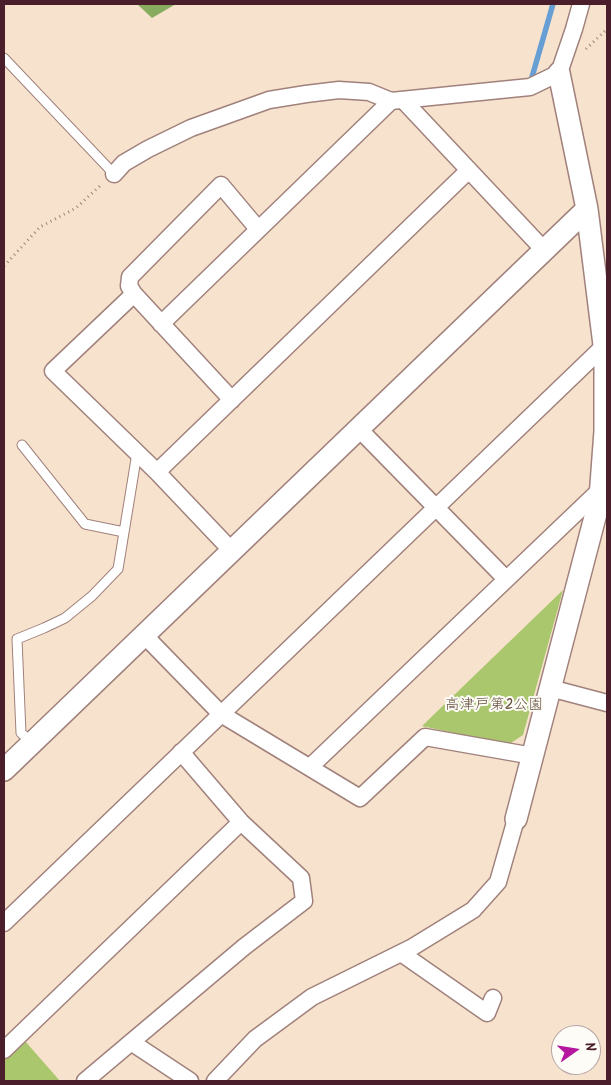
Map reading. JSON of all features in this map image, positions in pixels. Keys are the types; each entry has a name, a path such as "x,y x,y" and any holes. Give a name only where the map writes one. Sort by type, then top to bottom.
{"street":[{"path":"215,1081 255,1039 312,997 411,948 473,910 498,882 603,495 605,431 604,346 587,209 559,73 581,4"},
{"path":"114,174 124,163 191,128 268,100 339,90 369,92 397,101 530,87 559,73"},
{"path":"397,101 469,170 544,250"},
{"path":"161,324 258,229 397,101"},
{"path":"157,472 469,170"},
{"path":"232,400 134,294 129,286 130,277 221,185 258,229"},
{"path":"4,770 587,209"},
{"path":"134,294 53,371 157,472 232,551"},
{"path":"5,920 604,346"},
{"path":"359,429 506,579"},
{"path":"310,767 506,579 603,495"},
{"path":"144,635 221,714 360,798 425,737 532,756"},
{"path":"550,688 607,702"},
{"path":"85,1081 244,947 304,901 301,878 241,822 182,752"},
{"path":"4,1050 241,822"},
{"path":"401,953 487,1013 493,998"},
{"path":"131,1042 190,1081"}],"lane":[{"path":"4,58 114,174"},
{"path":"22,445 85,524 124,532"},
{"path":"32,742 21,732 17,639 65,618 92,596 118,569 137,453"}],"path":[{"path":"4,266 40,227 76,208 114,174"}],"green space":[{"path":"137,4 176,4 152,18"},
{"name":"高津戸第2公園","path":"563,590 523,735 508,745 422,726"},
{"path":"25,1041 60,1081 4,1081 4,1059"}],"waterway":[{"path":"532,77 553,4"}]}
